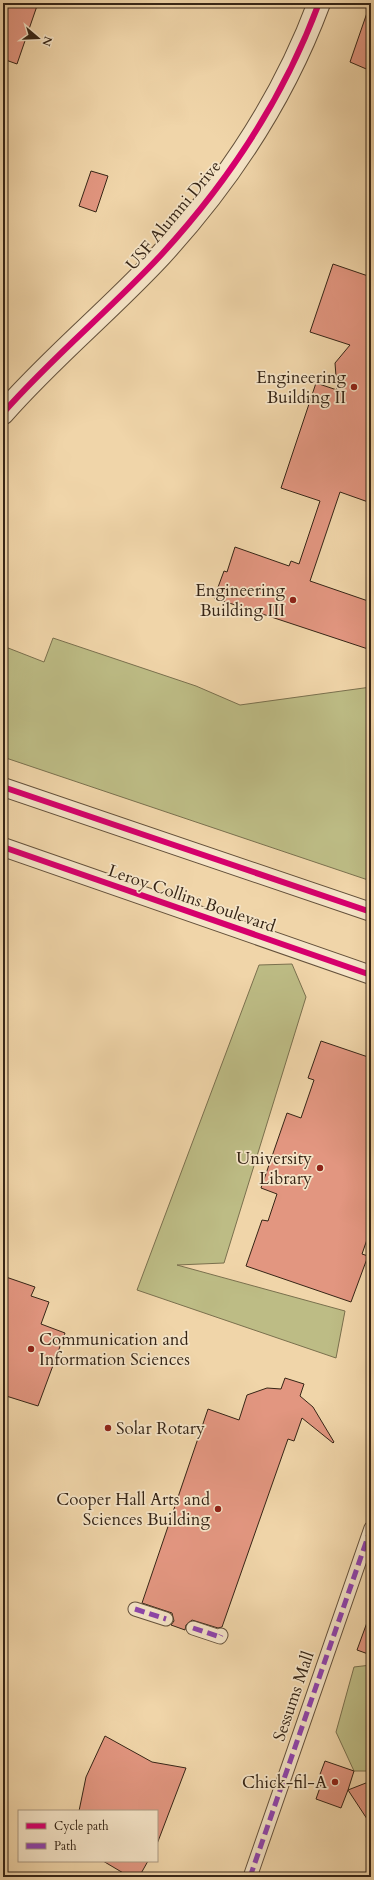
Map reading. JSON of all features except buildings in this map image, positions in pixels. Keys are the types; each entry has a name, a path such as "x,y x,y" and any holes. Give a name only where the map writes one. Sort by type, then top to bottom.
{"street":[{"name":"USF Alumni Drive","path":"3,413 25,387 104,312 161,255 208,201 230,171 273,103 303,43 319,3"},
{"path":"3,787 371,912"},
{"name":"Leroy Collins Boulevard","path":"3,847 371,975"},
{"name":"Sessums Mall","path":"250,1877 371,1528"},
{"path":"135,1609 166,1619"},
{"path":"192,1628 220,1636 221,1635"}],"shaded area":[{"path":"53,638 196,686 240,705 371,687 371,881 3,757 3,646 44,662"},
{"path":"292,964 306,997 224,1263 177,1265 345,1311 336,1358 137,1290 259,965"},
{"path":"371,1665 371,1771 354,1771 336,1732 354,1667"}],"marked path":[{"path":"250,1877 371,1528"},
{"path":"135,1609 166,1619"},
{"path":"193,1628 220,1637 221,1635"}],"cycle path":[{"path":"3,413 41,372 142,275 186,227 209,198 232,168 272,105 305,38 319,3"},
{"path":"3,787 371,912"},
{"path":"3,847 371,975"}],"place":[{"name":"Engineering Building II","path":"354,387"},
{"name":"Engineering Building III","path":"293,600"},
{"name":"University Library","path":"320,1168"},
{"name":"Communication and Information Sciences","path":"31,1349"},
{"name":"Solar Rotary","path":"108,1428"},
{"name":"Cooper Hall Arts and Sciences Building","path":"218,1509"},
{"name":"Chick-fil-A","path":"335,1782"}]}
